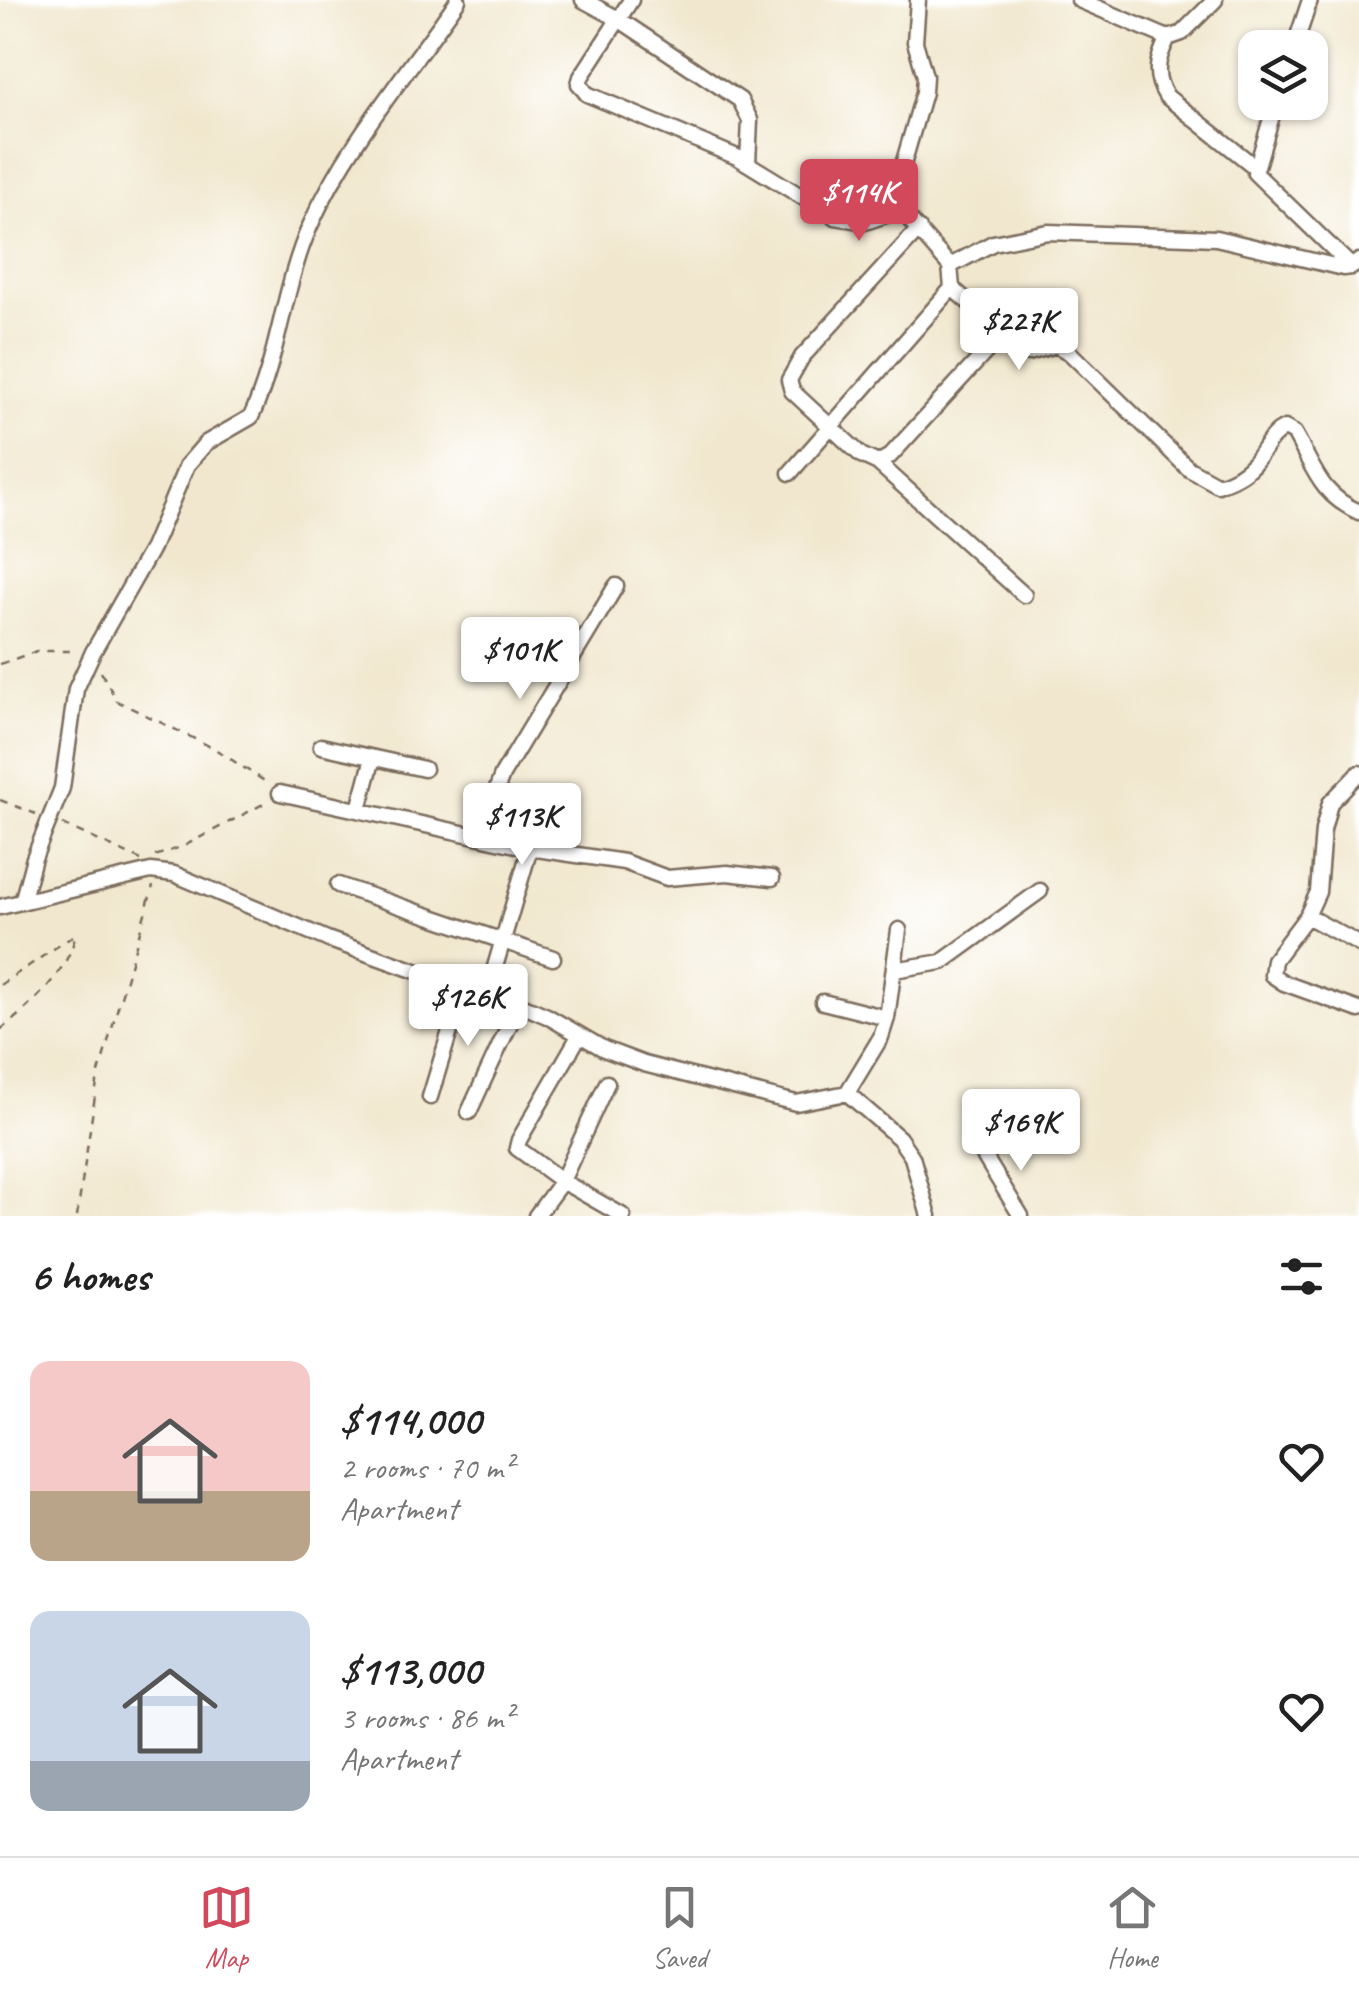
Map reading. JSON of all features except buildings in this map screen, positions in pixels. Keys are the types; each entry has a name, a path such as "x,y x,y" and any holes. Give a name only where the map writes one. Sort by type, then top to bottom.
{"street":[{"path":"22,902 66,770 76,689 93,652 152,548 187,465 206,444 251,417 295,268 326,194 362,134 458,0"},
{"path":"584,0 740,100 750,120 748,163"},
{"path":"631,0 581,76 582,89 625,112 748,163 835,216 850,221 882,218 898,208"},
{"path":"918,0 915,42 925,76 924,92 898,182 898,208 950,266 952,288 1028,354 1056,345 1070,353 1188,469 1218,485 1235,479 1252,465 1280,428 1290,429 1327,493 1339,504 1359,512"},
{"path":"1079,0 1168,38 1182,33 1216,0"},
{"path":"1300,30 1310,0"},
{"path":"1168,38 1157,66 1158,84 1166,96 1255,167"},
{"path":"1270,120 1255,167 1258,179 1356,264"},
{"path":"919,229 794,368 789,380 792,391 1024,596"},
{"path":"950,266 993,243 1048,232 1216,238 1343,268 1356,264"},
{"path":"790,473 952,288"},
{"path":"878,463 890,456 1003,332"},
{"path":"495,839 495,794 502,775 616,586"},
{"path":"321,746 424,769"},
{"path":"359,809 373,758"},
{"path":"1359,773 1336,794 1326,813 1318,892 1307,916 1274,960 1272,975 1359,1010"},
{"path":"280,793 530,848 624,862 667,878 727,873 772,878"},
{"path":"487,994 530,848"},
{"path":"0,907 151,870 186,877 327,939 518,1004 644,1064 774,1099 810,1103 847,1092 899,1138 912,1158 929,1216"},
{"path":"338,885 553,958"},
{"path":"894,970 942,962 1040,891"},
{"path":"1307,916 1359,944"},
{"path":"847,1092 881,1037 899,930"},
{"path":"430,1096 464,988"},
{"path":"822,1002 887,1018"},
{"path":"468,1112 518,1004"},
{"path":"579,1036 517,1148 562,1181 623,1216"},
{"path":"536,1216 562,1181 607,1083"},
{"path":"983,1154 1021,1216"}],"path":[{"path":"0,664 37,652 93,652 117,701 215,749 280,793 184,846 141,861 0,800"},
{"path":"76,1216 98,1076 152,888 162,872"},
{"path":"0,984 75,935 74,944 49,984 24,1012 0,1030"}]}
